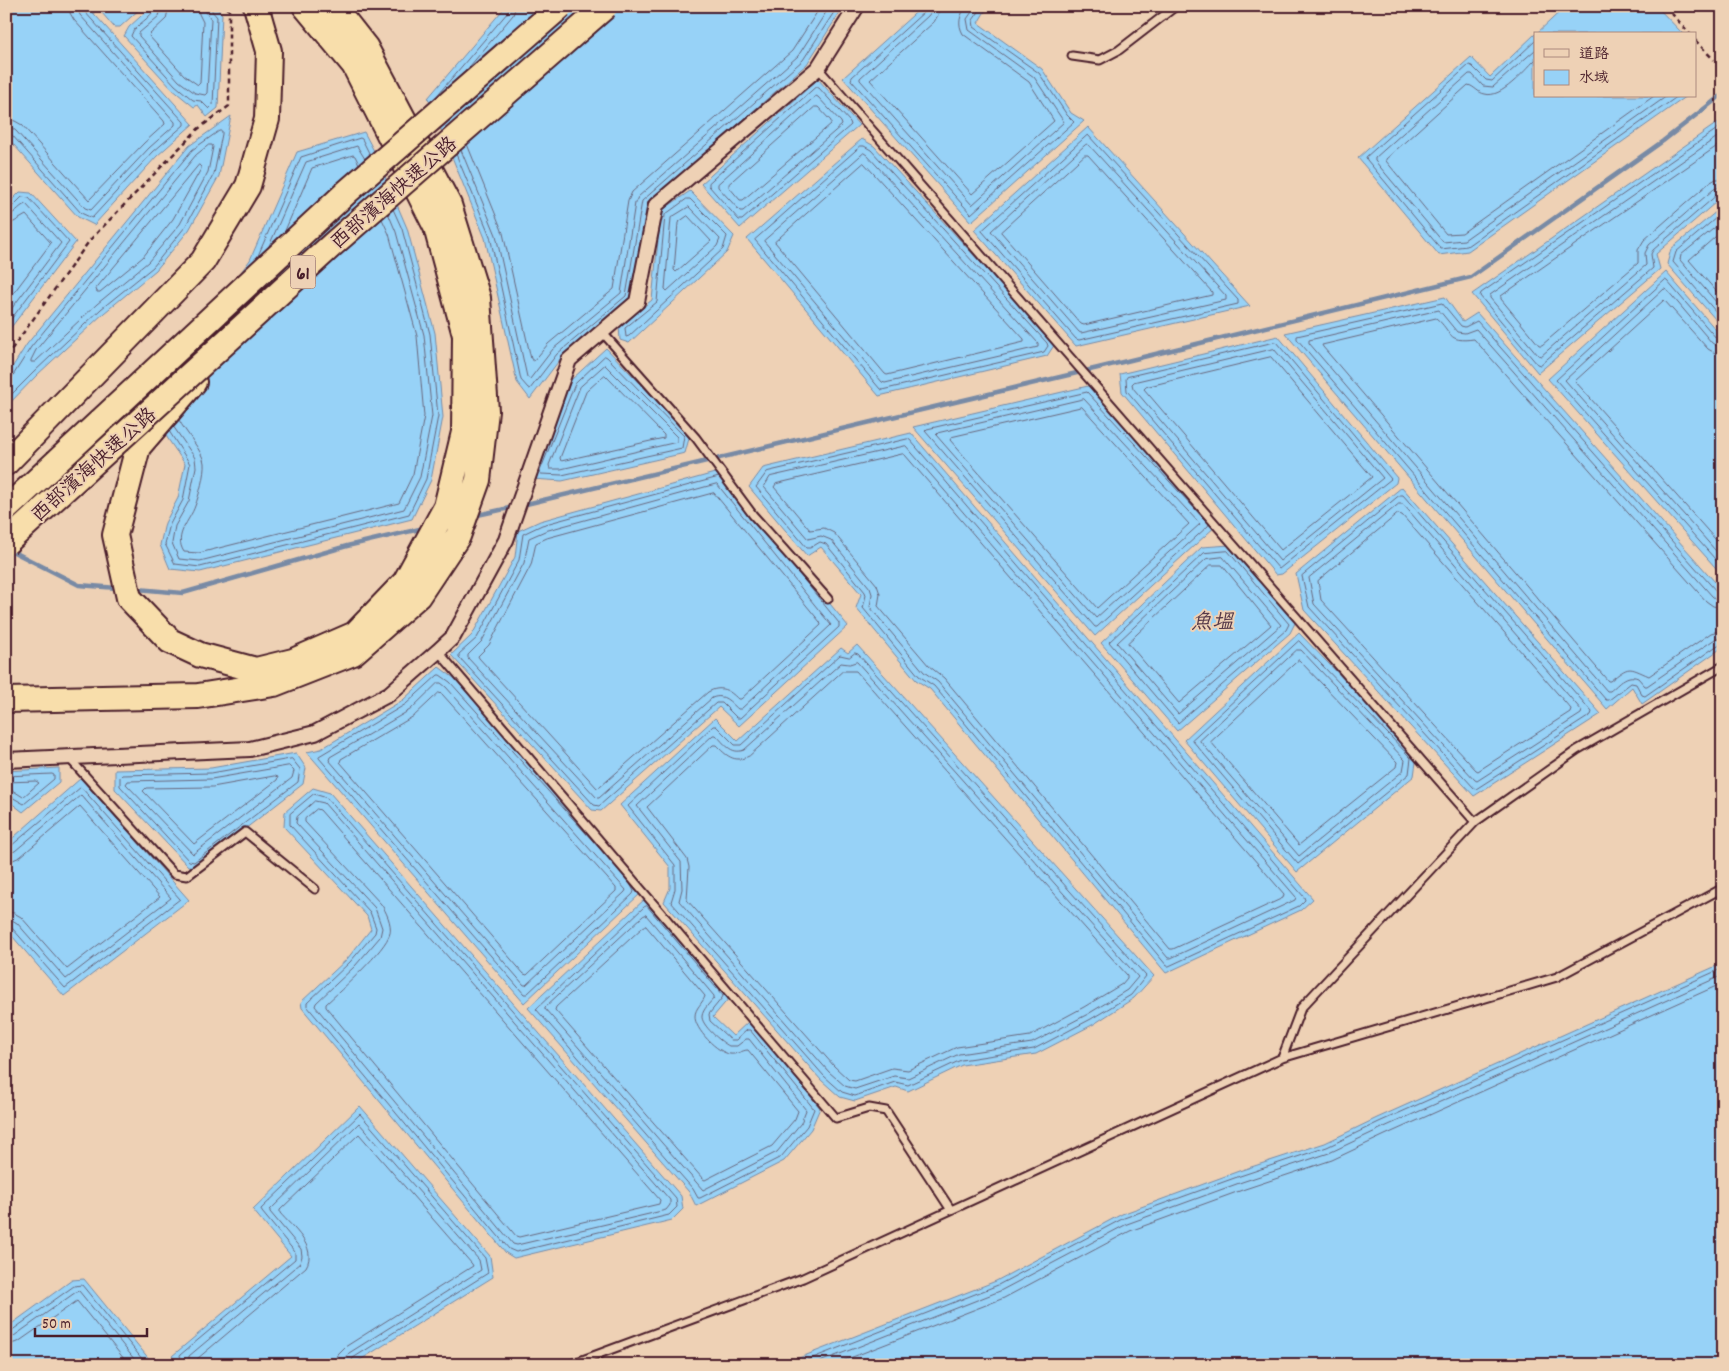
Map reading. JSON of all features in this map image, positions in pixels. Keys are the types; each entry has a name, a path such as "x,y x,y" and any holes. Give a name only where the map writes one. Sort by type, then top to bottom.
{"highway":[{"path":"6,463 203,261 248,186 267,119 269,50 256,6"},
{"path":"6,700 198,696 274,684 353,653 418,596 458,536 450,522 446,507 464,432 465,335 436,227 354,65 305,6"},
{"path":"238,332 138,447 115,535 129,598 170,641 200,655 256,670 293,661 355,634 405,582 450,522 478,480 486,411 478,298 449,205 366,48 333,6"},
{"name":"西部濱海快速公路","path":"6,509 348,190 562,6"},
{"name":"西部濱海快速公路","path":"6,543 332,246 606,6"}],"street":[{"path":"6,760 250,749 315,733 389,694 438,651 453,637 506,540 569,360 637,302 656,205 818,68 856,6"}],"lane":[{"path":"1072,56 1100,60 1119,50 1176,6"},
{"path":"818,68 1475,822"},
{"path":"602,332 696,438 753,515 828,599"},
{"path":"438,651 836,1118 868,1108 886,1111 951,1210"},
{"path":"1282,1058 1301,1008 1475,822 1577,750 1723,666"},
{"path":"68,758 174,874 187,876 245,832 315,888"},
{"path":"569,1365 803,1278 1282,1058 1557,977 1723,888"}],"path":[{"path":"6,357 90,240 198,129 229,106 229,10 225,6"},
{"path":"1665,6 1688,32"},
{"path":"1696,41 1714,60"}],"water":[{"path":"6,6 87,6 193,124 157,156 94,225 78,217 6,136"},
{"path":"96,6 143,6 120,27 114,27"},
{"path":"152,6 215,6 222,14 218,108 207,117 198,105 194,107 172,89 124,36 129,27"},
{"path":"506,6 844,6 807,64 647,204 631,299 561,358 530,399 517,382 485,238 428,98"},
{"path":"923,6 988,6 978,23 1042,69 1071,113 1084,121 971,222 843,78"},
{"path":"1566,6 1656,6 1681,32 1538,32"},
{"path":"1534,35 1534,98 1684,98 1468,251 1439,255 1358,158 1471,57 1490,77"},
{"path":"818,79 859,125 740,228 701,184"},
{"path":"231,116 219,176 189,230 156,270 104,313 37,375 6,407 6,377 27,344 189,146"},
{"path":"1723,119 1723,196 1656,254 1660,269 1538,373 1472,294"},
{"path":"1088,127 1250,306 1076,346 974,230"},
{"path":"364,132 407,228 435,333 443,417 431,480 412,519 200,572 170,569 160,545 165,523 178,498 185,464 168,439 146,399 250,260 297,152"},
{"path":"862,139 874,146 1055,344 1047,356 879,396 747,239"},
{"path":"690,191 734,236 727,252 629,343 620,340 619,326 652,300 661,211"},
{"path":"20,192 31,193 76,242 6,334 6,206"},
{"path":"1723,206 1723,328 1667,264 1671,249"},
{"path":"1666,272 1723,338 1723,576 1548,379"},
{"path":"1445,297 1463,322 1477,313 1723,591 1721,619 1723,647 1642,704 1632,687 1607,709 1285,333"},
{"path":"1278,336 1397,478 1396,483 1282,574 1276,575 1122,392 1120,374"},
{"path":"606,348 690,435 685,453 562,481 532,479 571,380"},
{"path":"1088,386 1217,525 1095,636 913,427"},
{"path":"911,433 1313,899 1301,910 1166,973 930,689 916,680 856,608 861,594 821,547 807,556 749,487 763,468"},
{"path":"722,471 848,626 739,726 719,707 601,811 592,810 451,655 472,635 515,557 518,531 540,521"},
{"path":"1402,487 1601,714 1474,796 1304,610 1296,574"},
{"name":"魚塭","path":"1230,545 1295,623 1290,633 1177,731 1101,643 1202,547"},
{"path":"1299,633 1417,755 1414,776 1297,872 1184,740"},
{"path":"857,645 1154,976 1134,998 1094,1024 1036,1054 962,1065 908,1091 896,1087 855,1101 840,1097 821,1080 664,902 670,888 670,867 620,805 715,718 738,741 841,648 848,653"},
{"path":"439,667 454,678 634,880 640,894 524,1003 307,752 321,749 403,700"},
{"path":"296,753 306,768 303,784 196,867 188,866 115,789 115,770 211,768"},
{"path":"59,768 59,782 23,812 6,799 6,771"},
{"path":"81,778 189,900 64,996 6,929 6,844"},
{"path":"313,788 330,793 681,1196 683,1209 672,1220 514,1258 506,1253 302,1008 301,1002 347,959 371,929 367,916 284,827 285,812"},
{"path":"646,898 730,997 713,1017 733,1036 749,1021 820,1108 811,1129 784,1161 696,1206 689,1192 528,1008"},
{"path":"1723,963 1723,1365 781,1365 996,1281 1122,1214 1239,1171 1325,1143"},
{"path":"360,1106 490,1256 493,1277 352,1365 179,1365 172,1356 291,1256 253,1210"},
{"path":"84,1279 154,1365 6,1365 6,1328 72,1280"}],"waterway":[{"path":"522,505 1471,277 1663,141 1723,94"},
{"path":"473,516 514,507"},
{"path":"137,589 183,593 347,546 424,528"},
{"path":"10,550 79,585 117,588"}]}
